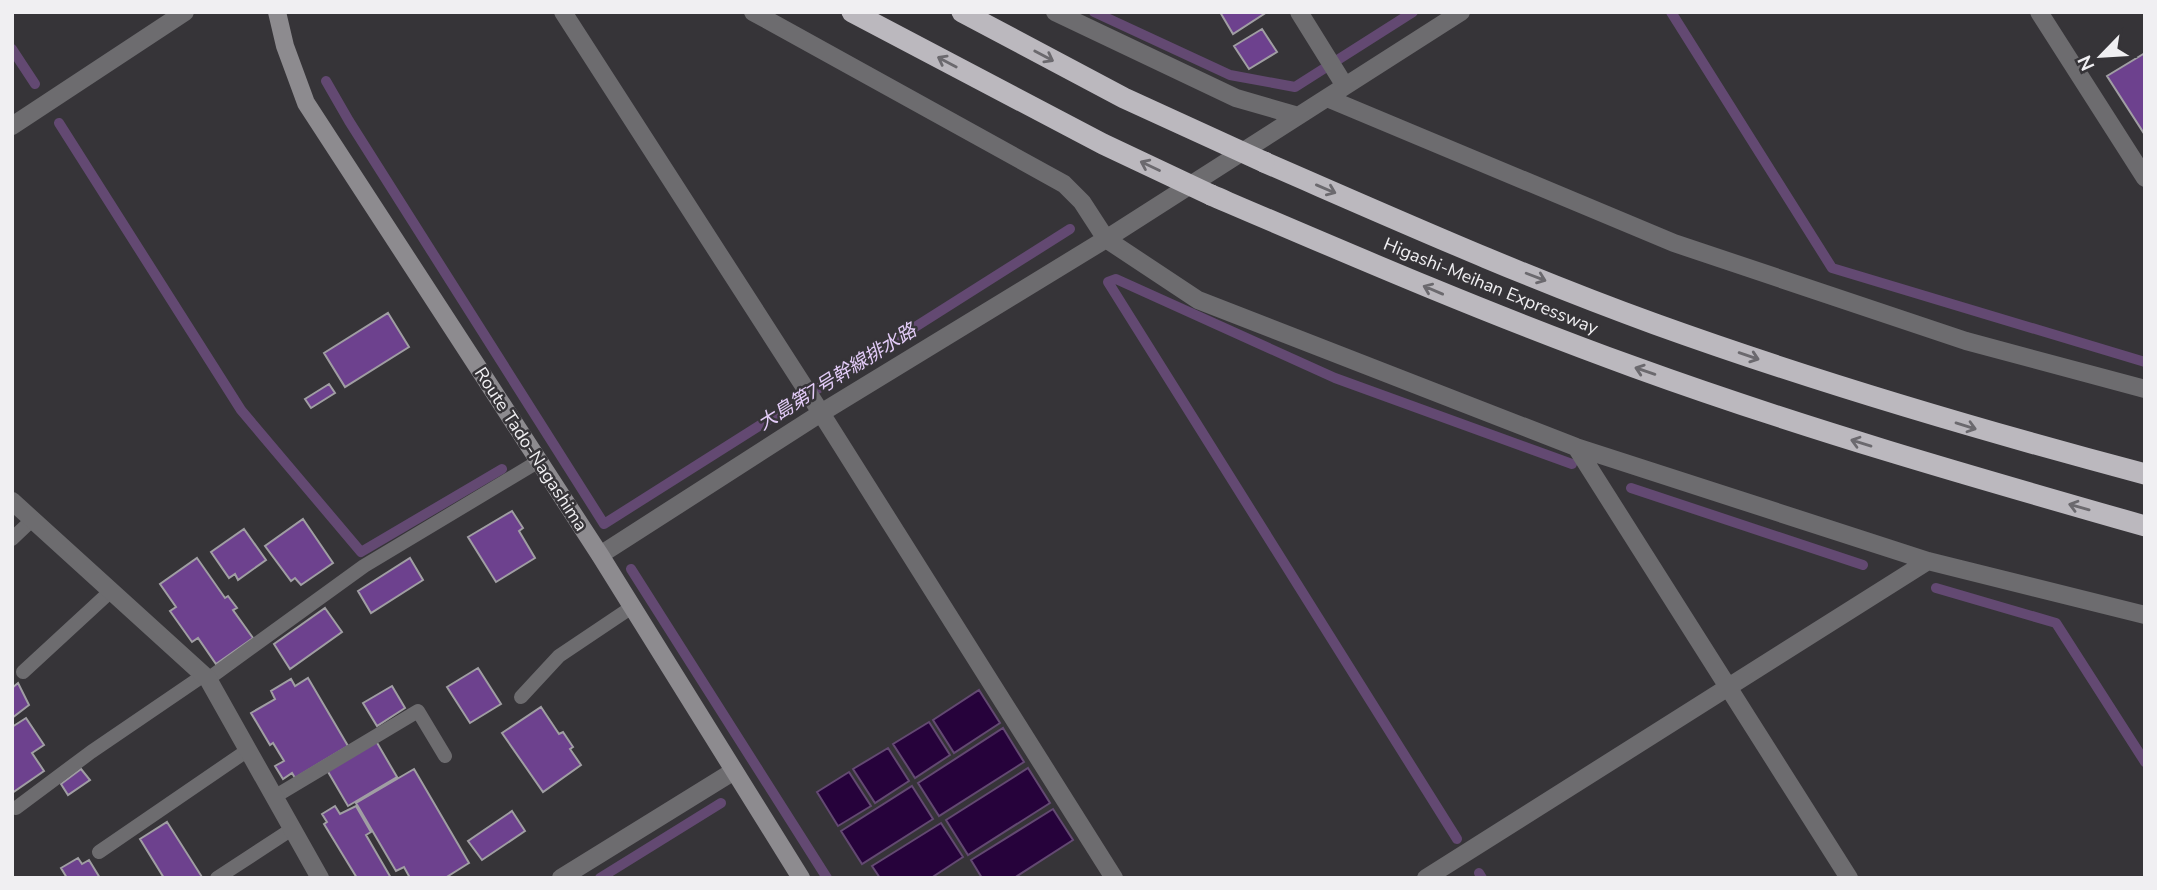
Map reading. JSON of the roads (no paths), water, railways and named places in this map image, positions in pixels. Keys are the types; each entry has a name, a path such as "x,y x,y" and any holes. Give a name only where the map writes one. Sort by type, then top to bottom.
{"highway":[{"name":"Higashi-Meihan Expressway","path":"852,12 1103,144 1212,195 1459,301 1634,367 1818,430 2145,526"},
{"name":"Higashi-Meihan Expressway","path":"962,12 1125,98 1264,162 1479,255 1653,323 1833,385 1971,427 2145,474"}],"main road":[{"name":"Route Tado-Nagashima","path":"277,12 285,46 306,103 600,555 802,878"}],"street":[{"path":"12,127 185,12"},
{"path":"563,12 819,409 1114,878"},
{"path":"753,12 1064,184 1082,202 1106,239 1198,300 1576,447 1928,561 2145,615"},
{"path":"1055,12 1236,98 1298,116"},
{"path":"1299,12 1341,80"},
{"path":"600,555 819,409 1106,239 1327,98 1341,80 1461,12"},
{"path":"2039,12 2145,178"},
{"path":"1327,98 1674,243 1966,341 2145,389"},
{"path":"1576,447 1849,878"},
{"path":"12,501 206,677 320,878"},
{"path":"1426,878 1928,561"},
{"path":"561,878 734,771"}],"lane":[{"path":"16,808 91,751 206,677 364,566 539,461"},
{"path":"12,539 33,519"},
{"path":"23,673 112,590"},
{"path":"522,697 559,656 632,607"},
{"path":"274,797 418,711 445,756"},
{"path":"99,852 248,750"},
{"path":"217,878 292,829"}],"waterway":[{"path":"1094,12 1230,75 1295,87 1413,12"},
{"path":"1671,12 1832,268 2145,362"},
{"path":"12,49 35,84"},
{"name":"大島第7号幹線排水路","path":"326,81 604,524 1070,229"},
{"path":"59,123 241,410 361,552 502,469"},
{"path":"1457,839 1108,282 1116,279 1335,378 1572,464"},
{"path":"1631,488 1863,565"},
{"path":"631,569 827,878"},
{"path":"1936,588 2056,623 2145,762"},
{"path":"600,878 721,803"},
{"path":"1479,873 1482,878"}]}
